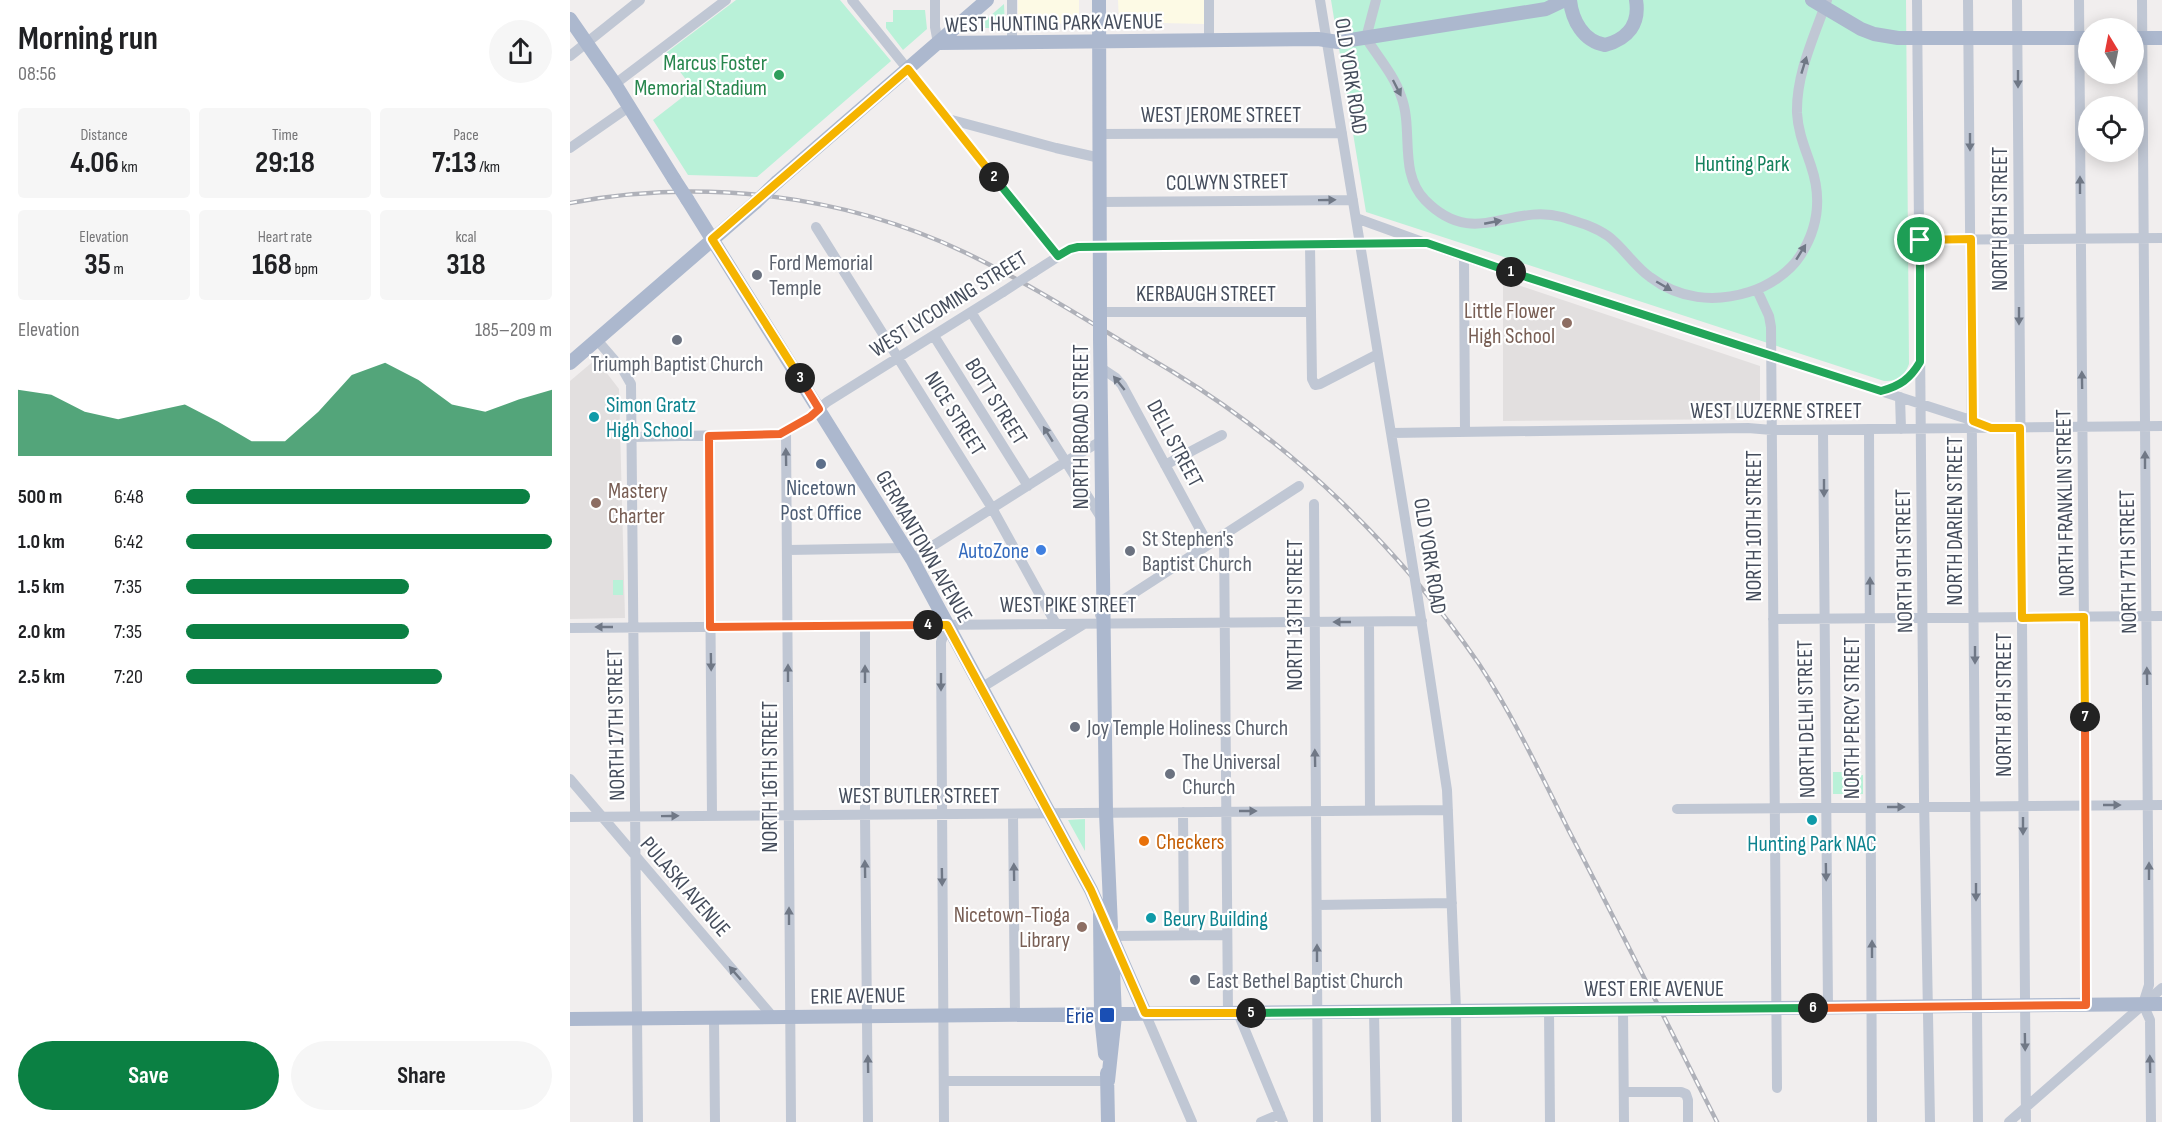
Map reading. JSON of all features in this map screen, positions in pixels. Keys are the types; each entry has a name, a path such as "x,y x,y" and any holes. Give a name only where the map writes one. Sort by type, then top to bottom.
{"main road":[{"path":"938,43 987,0"},
{"name":"NORTH BROAD STREET","path":"1099,0 1101,519 1107,853 1112,936 1108,1014 1108,1122"},
{"name":"WEST HUNTING PARK AVENUE","path":"570,363 938,43 1209,40 1338,42 1546,9 1565,0"},
{"name":"WEST HUNTING PARK AVENUE","path":"1570,0 1579,29 1591,40 1605,45 1621,39 1633,28 1639,4"},
{"path":"1812,0 1826,4 1850,24 1874,34 1917,39 2078,38"},
{"name":"WEST HUNTING PARK AVENUE","path":"1546,9 1566,12 1575,20"},
{"name":"GERMANTOWN AVENUE","path":"570,19 629,106 909,553 1100,908 1145,1013"},
{"path":"2144,38 2162,38"},
{"name":"NORTH BROAD STREET","path":"1107,853 1100,908 1108,1014"},
{"name":"WEST ERIE AVENUE","path":"1145,1013 2162,1004"},
{"name":"ERIE AVENUE","path":"570,1019 1145,1013"}],"street":[{"path":"570,56 640,0"},
{"path":"615,84 726,0"},
{"path":"852,0 1058,256"},
{"path":"935,0 935,27 938,43"},
{"path":"1012,0 1012,42"},
{"path":"1209,0 1209,40"},
{"name":"OLD YORK ROAD","path":"1320,0 1422,621 1448,810 1456,1011 1457,1122"},
{"path":"1376,0 1366,38 1401,95 1407,124 1408,164 1412,181 1418,192 1437,212 1452,221 1469,225 1533,215 1556,216 1587,224 1608,236 1649,277 1676,292 1707,299 1738,296 1757,290 1770,282 1799,258 1814,228 1819,209 1818,190 1800,134 1797,115 1798,92 1803,68 1826,4"},
{"name":"NORTH 9TH STREET","path":"1917,0 1930,1122"},
{"name":"NORTH DARIEN STREET","path":"1968,0 1978,1122"},
{"name":"NORTH 8TH STREET","path":"2017,0 2026,1122"},
{"name":"NORTH FRANKLIN STREET","path":"2079,0 2081,18"},
{"name":"NORTH 7TH STREET","path":"2140,18 2142,0"},
{"name":"NORTH FRANKLIN STREET","path":"2082,84 2080,238 2086,1005"},
{"name":"NORTH 7TH STREET","path":"2139,84 2144,238 2149,805 2149,985 2143,1004 2150,1020 2151,1122"},
{"path":"570,148 629,106"},
{"path":"948,119 1100,158"},
{"name":"WEST JEROME STREET","path":"1100,134 1342,133"},
{"name":"COLWYN STREET","path":"1100,202 1353,200"},
{"name":"WEST LYCOMING STREET","path":"1356,218 1464,257 1771,357 1921,403 1973,424 1991,428 2020,428"},
{"name":"NICE STREET","path":"816,226 992,508 1056,624"},
{"path":"1920,240 2162,238"},
{"name":"WEST LYCOMING STREET","path":"819,409 1070,249 1101,246 1427,243"},
{"path":"1310,244 1312,379 1315,384 1320,384 1378,354"},
{"path":"1464,257 1465,431"},
{"name":"NORTH 10TH STREET","path":"1757,290 1768,316 1771,357 1776,1088"},
{"path":"971,312 1101,519"},
{"name":"KERBAUGH STREET","path":"1100,314 1311,312"},
{"name":"BOTT STREET","path":"934,336 1028,486"},
{"name":"NORTH 17TH STREET","path":"597,339 630,379 638,1122"},
{"path":"1881,391 1905,382 1913,375 1920,362"},
{"name":"DELL STREET","path":"1101,368 1122,385 1208,544"},
{"path":"1900,396 1901,429"},
{"path":"632,436 773,435 786,432 819,409"},
{"name":"WEST LUZERNE STREET","path":"1391,433 1748,428 1772,430 1921,429 1973,424"},
{"path":"2020,428 2162,426"},
{"name":"NORTH PERCY STREET","path":"1869,429 1872,1122"},
{"name":"NORTH DELHI STREET","path":"1823,430 1828,1008"},
{"name":"NORTH 16TH STREET","path":"786,432 791,1122"},
{"path":"1165,465 1222,435"},
{"path":"709,436 712,816"},
{"path":"788,550 909,553 992,508 1101,441"},
{"path":"1103,618 1208,544 1299,486"},
{"name":"NORTH 13TH STREET","path":"1314,504 1318,1122"},
{"path":"1224,535 1227,935 1232,1013 1282,1118 1261,1122"},
{"path":"1773,619 2162,616"},
{"name":"WEST PIKE STREET","path":"570,628 1084,624 1103,618 1226,623 1422,621"},
{"path":"1369,622 1370,811"},
{"path":"981,688 1084,624"},
{"path":"865,625 868,1122"},
{"path":"944,1122 941,642 947,625"},
{"name":"PULASKI AVENUE","path":"570,779 773,1017"},
{"path":"1677,809 2162,805"},
{"name":"WEST BUTLER STREET","path":"570,817 1448,810"},
{"path":"1183,812 1184,935"},
{"path":"1013,814 1016,1015"},
{"path":"1317,905 1452,903"},
{"path":"1112,936 1227,935"},
{"path":"2009,1122 2162,988"},
{"path":"1623,1009 1624,1122"},
{"path":"1549,1010 1550,1122"},
{"path":"1374,1011 1376,1122"},
{"name":"GERMANTOWN AVENUE","path":"1145,1013 1192,1122"},
{"path":"714,1018 715,1122"},
{"path":"944,1081 1108,1081"},
{"path":"1624,1092 1681,1092 1686,1095 1688,1122"}],"shaded area":[{"path":"1018,0 1079,0 1079,23 1018,25"},
{"path":"1118,0 1204,0 1205,24 1119,22"},
{"name":"Little Flower High School","path":"1503,280 1760,366 1760,419 1503,421"},
{"name":"Mastery Charter","path":"596,359 619,389 625,618 570,619 570,381"}],"green space":[{"name":"Marcus Foster Memorial Stadium","path":"736,0 840,0 891,61 757,177 688,175 653,120 693,89 666,53"},
{"name":"Hunting Park","path":"1331,0 1906,0 1909,364 1905,372 1893,381 1884,381 1366,212"},
{"path":"1004,4 1005,28 976,28"},
{"path":"893,10 925,10 927,29 903,50 886,28 886,22 893,22"},
{"path":"613,580 623,580 623,595 613,595"},
{"path":"1833,772 1863,775 1863,794 1833,794"},
{"path":"1085,819 1085,851 1068,820"}],"railway":[{"path":"570,203 670,192 721,192 771,196 821,204 870,216 917,232 964,252 1044,295 1173,372 1261,432 1302,466 1379,540 1448,621 1479,664 1527,746 1717,1122"}],"place":[{"name":"Marcus Foster Memorial Stadium","path":"779,75"},
{"name":"Ford Memorial Temple","path":"757,275"},
{"name":"Little Flower High School","path":"1567,323"},
{"name":"Triumph Baptist Church","path":"677,340"},
{"name":"Simon Gratz High School","path":"594,417"},
{"name":"Nicetown Post Office","path":"821,464"},
{"name":"Mastery Charter","path":"596,503"},
{"name":"AutoZone","path":"1041,550"},
{"name":"St Stephen's Baptist Church","path":"1130,551"},
{"name":"Joy Temple Holiness Church","path":"1075,727"},
{"name":"The Universal Church","path":"1170,774"},
{"name":"Hunting Park NAC","path":"1812,820"},
{"name":"Checkers","path":"1144,841"},
{"name":"Beury Building","path":"1151,918"},
{"name":"Nicetown-Tioga Library","path":"1082,927"},
{"name":"East Bethel Baptist Church","path":"1195,980"},
{"name":"Erie","path":"1107,1015"}],"route":[{"path":"908,69 1058,256 1078,247 1101,246 1427,243 1464,257 1881,391 1905,382 1913,375 1920,362 1920,240 1971,239 1973,421 1991,428 2020,428 2022,618 2084,617 2086,1005 1145,1013 1091,890 947,625 710,627 709,436 780,434 810,417 819,409 712,239 908,69"}]}
